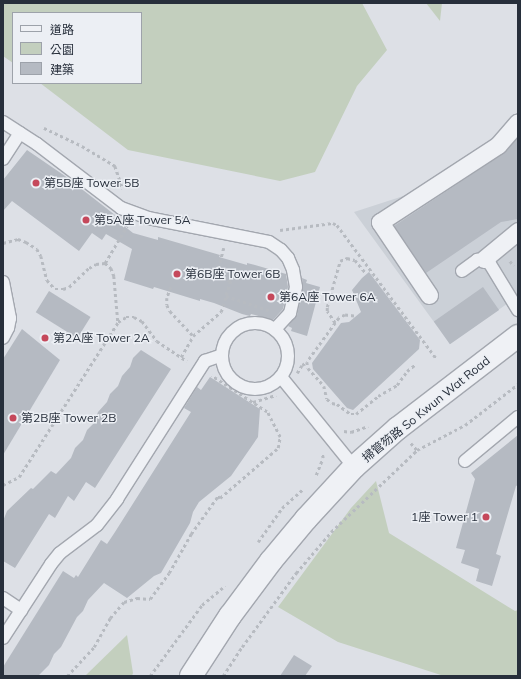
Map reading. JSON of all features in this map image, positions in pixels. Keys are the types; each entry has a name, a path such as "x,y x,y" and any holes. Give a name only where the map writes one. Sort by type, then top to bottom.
{"street":[{"path":"429,295 380,222 498,145 518,122"},
{"path":"484,258 518,231"},
{"name":"掃管笏路 So Kwun Wat Road","path":"191,676 230,616 271,561 306,519 354,467 398,428 518,336"}],"lane":[{"path":"3,122 37,144 121,208 148,218 269,242 281,250 288,258 293,270 296,287 294,302 287,316 275,329"},
{"path":"3,159 20,133"},
{"path":"462,271 477,260 484,258 490,264 518,310"},
{"path":"3,282 10,318 8,328 3,338"},
{"path":"285,381 275,382 261,388 252,389 242,386 234,381 228,374 222,355 224,344 229,335 236,328 256,322 266,324 282,335 289,353 285,381 354,467"},
{"path":"3,638 51,564 60,553 97,525 106,514 205,361 222,355"},
{"path":"465,461 518,417"},
{"path":"3,598 21,610"}],"path":[{"path":"42,127 82,146 115,166 125,193"},
{"path":"276,230 288,230 333,223 337,225 437,359"},
{"path":"181,357 193,336 221,312 231,281 216,277 228,234"},
{"path":"105,263 120,238"},
{"path":"3,243 18,239 37,249 41,256 47,280 56,289 63,289 70,286 89,268 96,264 105,263 111,268 114,276 118,322"},
{"path":"335,323 327,311 327,307 340,261 347,258 355,260 366,273"},
{"path":"171,287 167,298 167,305 170,311 193,336"},
{"path":"226,296 287,316"},
{"path":"354,316 345,315 335,323 307,362 308,368 324,386 327,399 337,404 350,414 356,414 378,396 397,385 407,371 416,364"},
{"path":"3,485 19,477 118,322 126,317 134,317 142,321 162,345"},
{"path":"67,676 94,648 110,618 124,602 137,598 150,599 169,573 191,534 218,496 220,498 278,448 280,437 278,432 267,412 253,402 278,394 285,381"},
{"path":"223,676 242,647 296,573 331,532 417,450 465,425 518,384"}],"shaded area":[{"path":"518,112 518,296 450,344 354,212 425,189 489,145"}],"green space":[{"path":"3,3 362,3 387,50 357,86 315,172 280,181 128,150 41,84 142,84 142,12 12,12 12,62 3,56"},
{"path":"426,3 442,3 440,21"},
{"path":"376,481 389,533 515,611 518,610 518,676 444,676 338,642 278,607 351,508"},
{"path":"127,635 133,673 132,676 85,676"}],"building":[{"path":"518,137 518,219 501,222 426,273 394,226 504,153"},
{"path":"27,150 65,176 115,215 113,217 133,233 158,240 158,237 220,255 219,257 286,274 288,287 283,309 273,320 251,314 250,316 200,299 200,301 154,287 153,289 124,280 132,249 106,234 102,240 92,233 79,251 12,201 3,211 3,180"},
{"path":"369,272 420,340 419,349 353,410 347,408 313,369 312,363 341,323 349,322 361,312 352,290"},
{"path":"302,278 307,280 306,283 320,287 307,336 291,331 292,328 288,326 297,315 303,288"},
{"path":"483,287 499,310 450,344 434,321"},
{"path":"49,291 91,317 77,338 36,312"},
{"path":"22,329 60,360 3,455 3,359"},
{"path":"141,350 171,369 95,488 86,482 74,501 68,496 55,518 49,514 15,568 3,561 3,521 7,511 31,488 33,489 51,471 56,474 71,458 75,448 83,440 87,430 94,423 98,412 107,402 110,394 118,386 122,376 130,367 133,358"},
{"path":"210,377 260,409 258,437 231,476 199,502 193,512 190,523 161,573 154,576 127,598 104,583 88,600 61,647 54,654 49,665 38,676 3,676 3,667 63,571 74,578 76,575 78,577 101,540 107,544 191,412 184,408 197,387 201,390"},
{"name":"1座 Tower 1","path":"518,435 518,485 516,486 496,554 501,556 492,586 476,581 479,569 461,563 465,550 456,548 475,479 471,473"},
{"path":"294,655 312,666 305,676 280,676"}],"place":[{"name":"第5B座 Tower 5B","path":"36,183"},
{"name":"第5A座 Tower 5A","path":"86,220"},
{"name":"第6B座 Tower 6B","path":"177,274"},
{"name":"第6A座 Tower 6A","path":"271,297"},
{"name":"第2A座 Tower 2A","path":"45,338"},
{"name":"第2B座 Tower 2B","path":"13,418"},
{"name":"1座 Tower 1","path":"486,517"}]}
